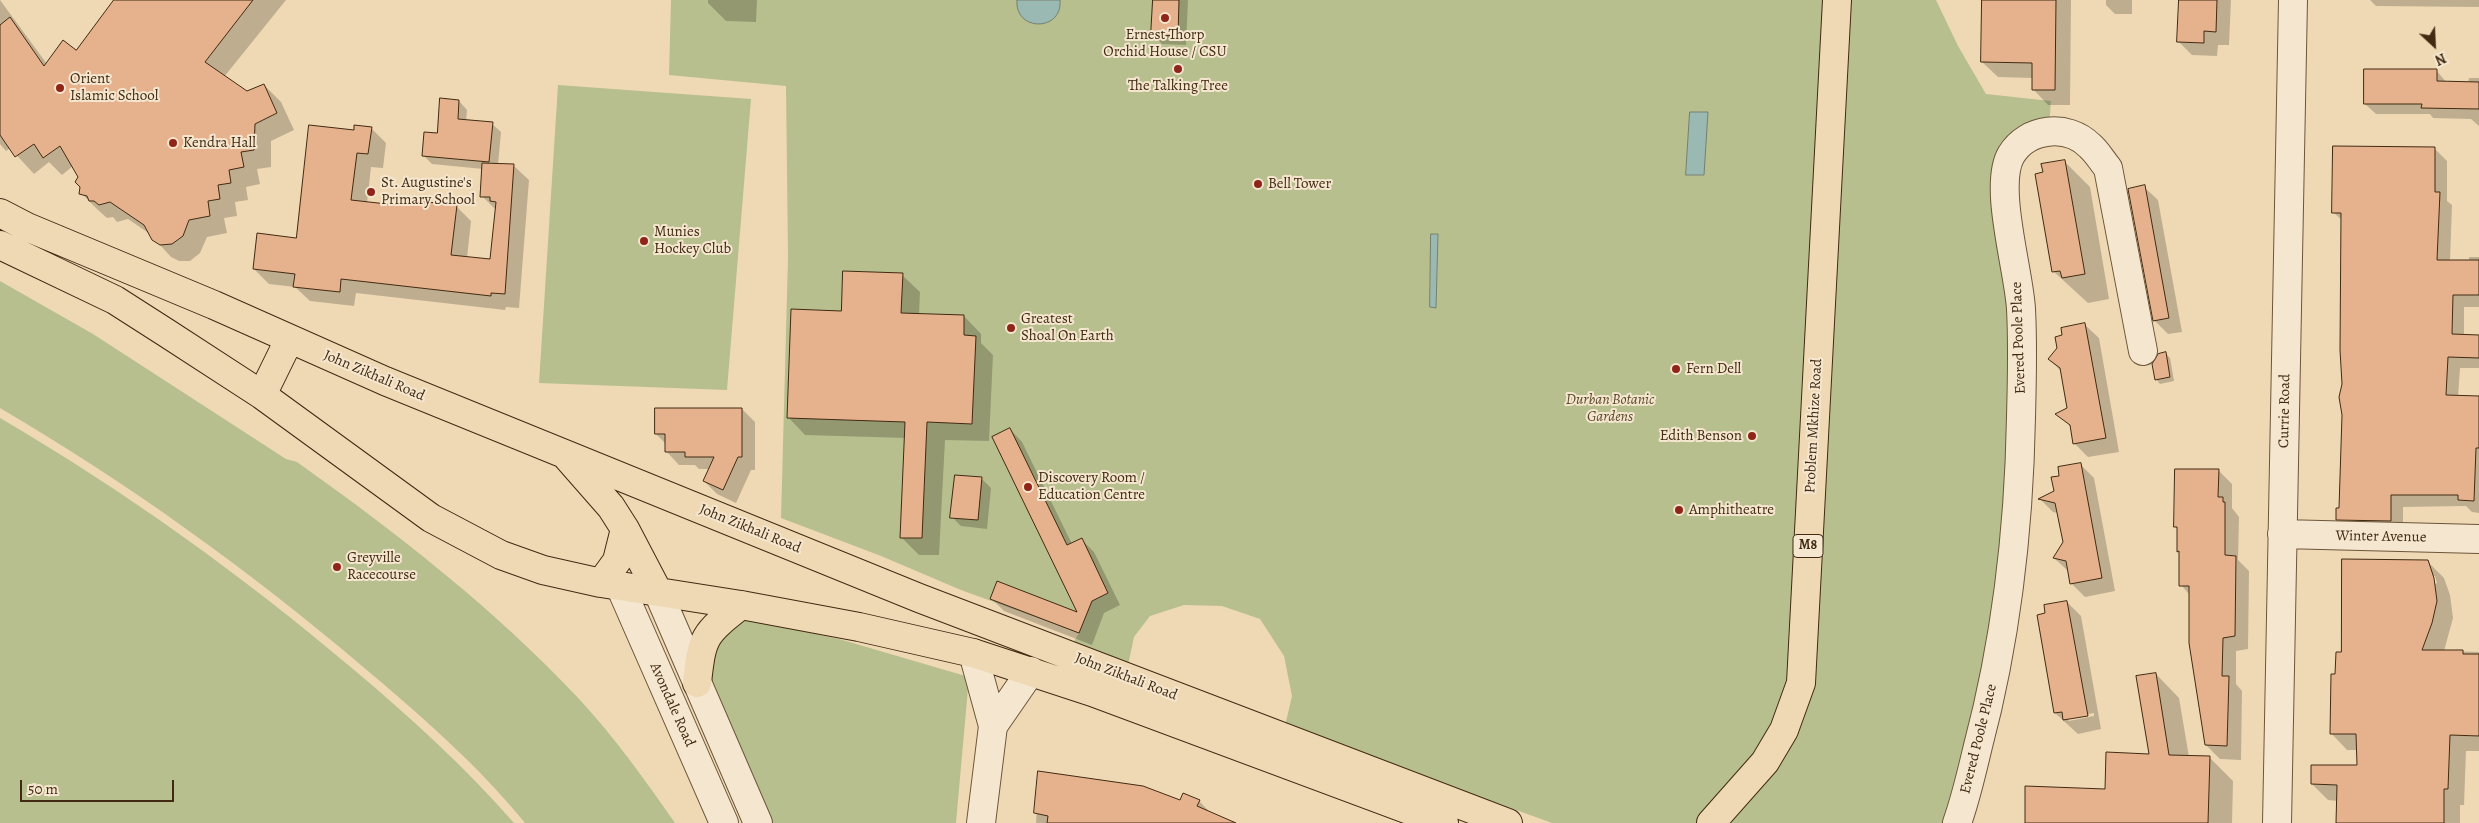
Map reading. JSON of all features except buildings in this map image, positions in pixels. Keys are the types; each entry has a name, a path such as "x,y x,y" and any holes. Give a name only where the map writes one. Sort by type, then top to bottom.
{"main road":[{"name":"Problem Mkhize Road","path":"1711,823 1765,762 1784,730 1802,683 1837,0"},
{"name":"John Zikhali Road","path":"0,213 27,227 214,305 289,340 919,598 1508,823"},
{"name":"John Zikhali Road","path":"0,245 114,300 262,395 356,465 432,518 501,555 543,570 611,585 741,605 908,637 973,653 1031,671 1444,823"},
{"path":"262,395 289,340"},
{"path":"562,451 606,501 625,529 658,592"},
{"path":"611,585 625,529"},
{"path":"697,683 701,646 707,634 741,605"}],"street":[{"name":"Currie Road","path":"2277,823 2293,0"},
{"name":"Evered Poole Place","path":"1957,823 1987,714 2004,637 2017,518 2022,387 2021,308 2004,194 2004,173 2011,155 2025,138 2052,130 2072,135 2090,145 2108,168 2143,351"},
{"name":"Winter Avenue","path":"2282,534 2479,539"},
{"name":"Avondale Road","path":"611,585 724,823"},
{"name":"Avondale Road","path":"658,592 758,823"},
{"path":"973,653 993,726 981,823"},
{"path":"993,726 1031,671"}],"green space":[{"name":"Durban Botanic Gardens","path":"671,0 1936,0 1958,46 1986,94 2051,101 2049,127 2020,138 2009,241 2013,537 1949,823 1552,823 1285,726 1292,696 1284,656 1260,619 1222,606 1184,605 1150,616 1134,637 1127,670 1072,645 1079,633 961,590 881,556 781,518 788,258 786,86 669,75"},
{"name":"Munies Hockey Club","path":"558,85 751,99 727,390 539,383"},
{"name":"Greyville Racecourse","path":"0,281 93,334 286,459 297,462 372,516 480,604 548,667 606,729 675,823 525,823 487,780 426,721 276,596 141,497 95,466 0,408"},
{"path":"0,418 138,505 269,601 353,669 416,724 457,762 514,823 0,823"},
{"path":"748,619 839,639 969,677 956,823 772,823 706,681 706,657 729,625"}],"water":[{"path":"1017,0 1060,0 1059,10 1054,18 1038,24 1023,18 1018,10"},
{"path":"1690,112 1708,112 1704,175 1686,175"},
{"path":"1431,234 1438,234 1436,308 1430,307"}],"place":[{"name":"Ernest Thorp Orchid House / CSU","path":"1165,18"},
{"name":"The Talking Tree","path":"1178,69"},
{"name":"Orient Islamic School","path":"60,88"},
{"name":"Kendra Hall","path":"173,143"},
{"name":"Bell Tower","path":"1258,184"},
{"name":"St. Augustine's Primary School","path":"371,192"},
{"name":"Munies Hockey Club","path":"644,241"},
{"name":"Greatest Shoal On Earth","path":"1011,328"},
{"name":"Fern Dell","path":"1676,369"},
{"name":"Edith Benson","path":"1752,436"},
{"name":"Discovery Room / Education Centre","path":"1028,487"},
{"name":"Amphitheatre","path":"1679,510"},
{"name":"Greyville Racecourse","path":"337,567"}]}
